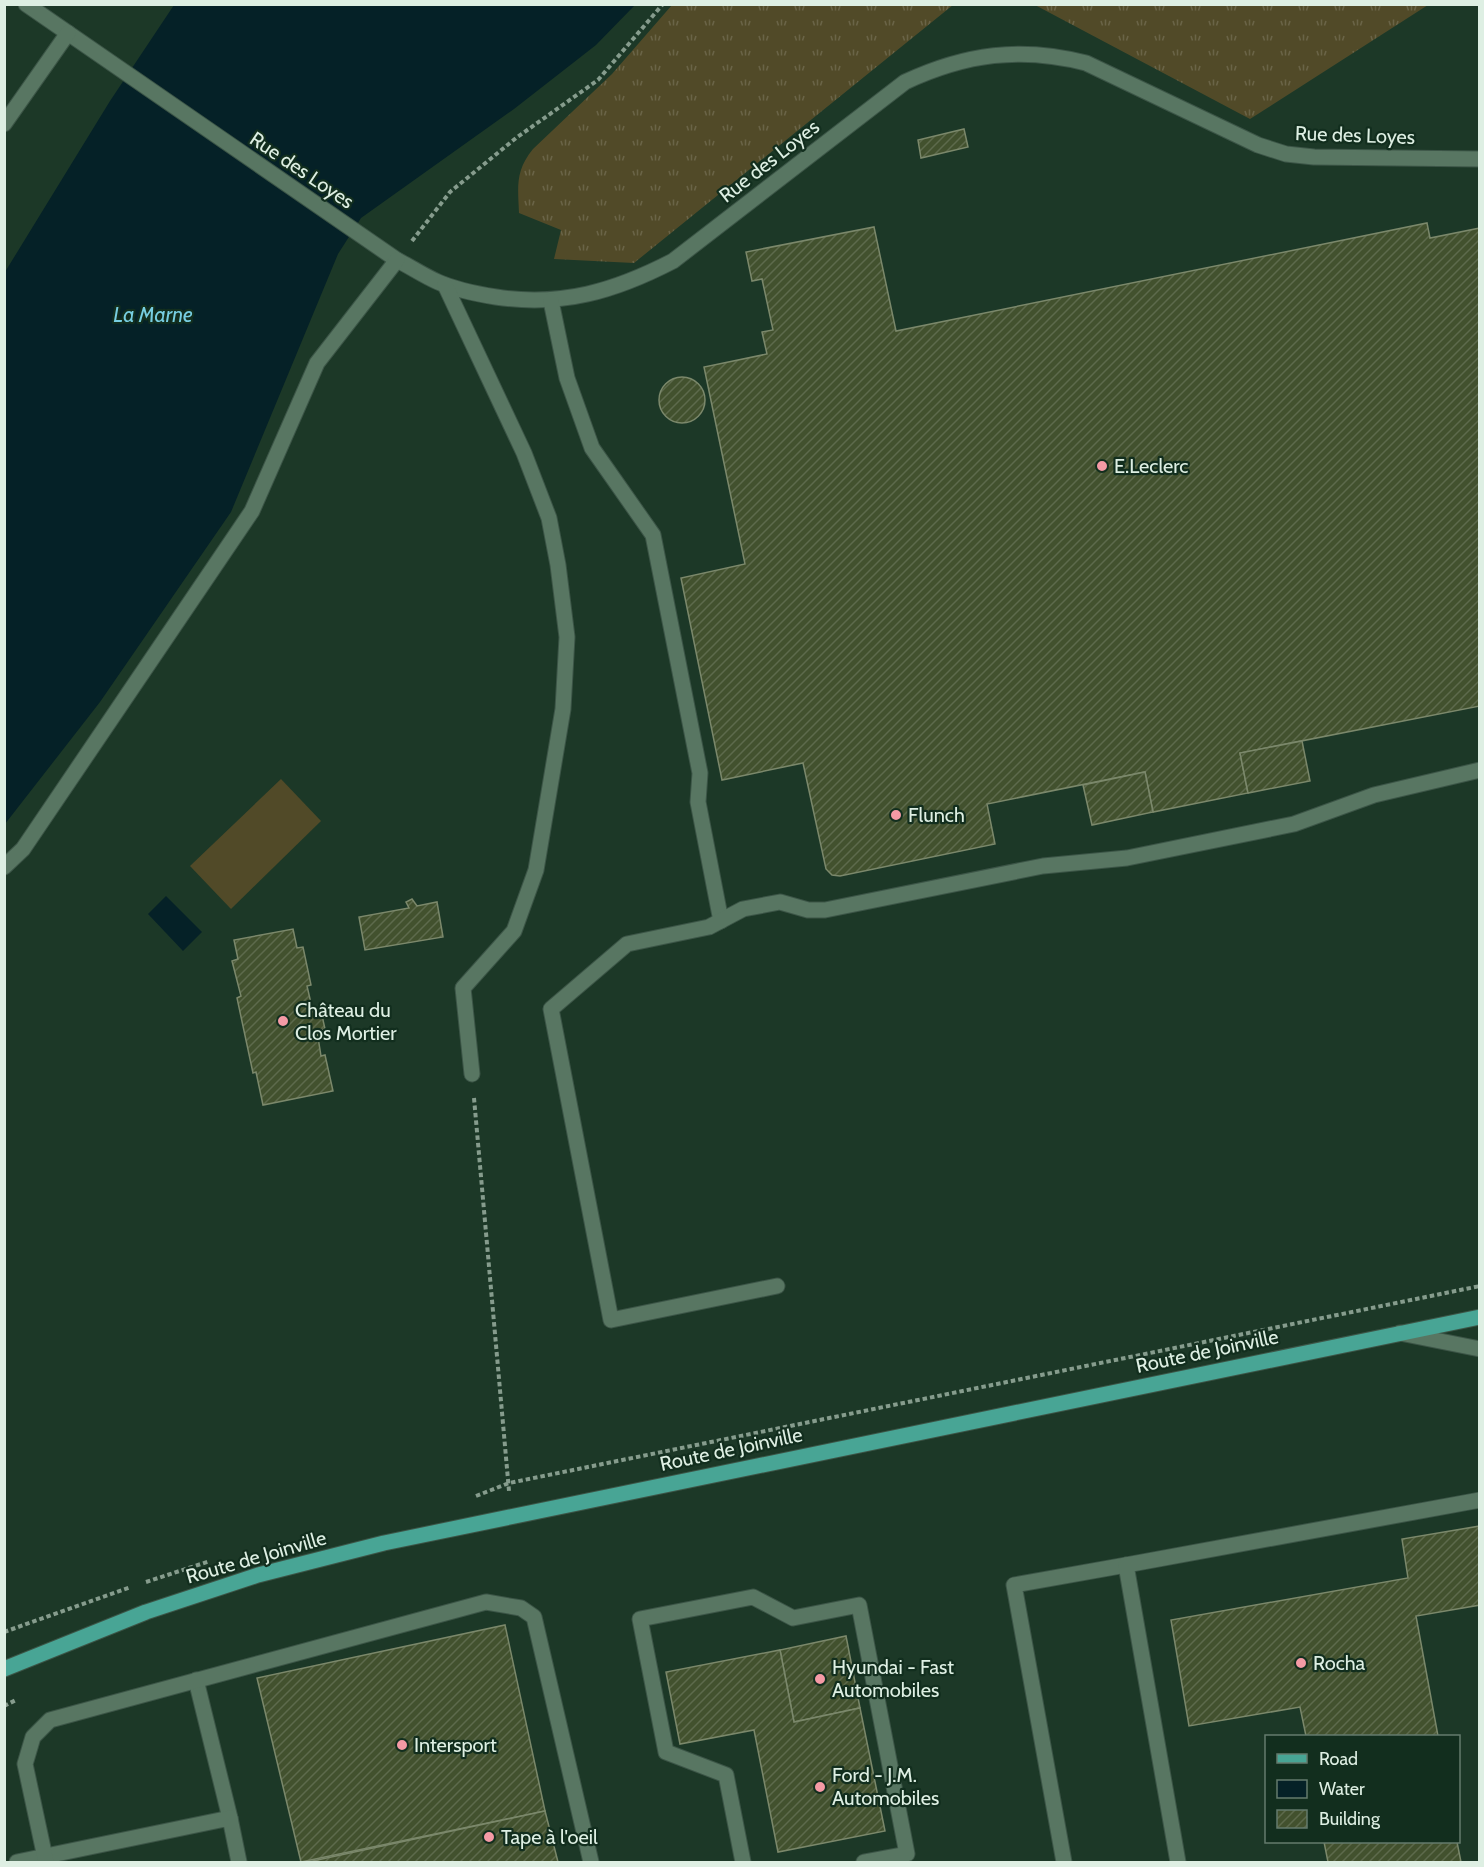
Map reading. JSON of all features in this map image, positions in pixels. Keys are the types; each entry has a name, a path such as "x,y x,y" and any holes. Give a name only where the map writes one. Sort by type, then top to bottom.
{"main road":[{"name":"Route de Joinville","path":"4,1670 146,1612 258,1575 384,1543 1479,1317"}],"street":[{"name":"Rue des Loyes","path":"26,4 397,260 445,285 476,294 517,300 551,300 584,296 639,278 673,261 905,82 931,70 965,59 990,55 1056,56 1086,63 1258,145 1286,154 1343,158 1479,159"},
{"path":"4,124 68,33"},
{"path":"4,867 23,849 252,511 317,363 397,260"},
{"path":"445,285 524,453 549,518 558,565 567,637 563,709 536,870 514,931 463,988 472,1074"},
{"path":"551,300 567,378 592,448 653,535 700,773 698,801 722,921"},
{"path":"777,1286 611,1320 551,1009 627,944 709,927 743,909 780,902 808,910 825,910 1043,866 1127,858 1294,824 1374,795 1479,770"},
{"path":"1400,1333 1479,1349"},
{"path":"1064,1863 1014,1585 1479,1500"},
{"path":"1126,1565 1178,1863"},
{"path":"743,1863 726,1774 666,1752 640,1619 753,1597 793,1618 859,1605 907,1854 864,1863"},
{"path":"45,1860 25,1764 33,1737 50,1720 486,1602 521,1608 534,1617 591,1863"},
{"path":"196,1680 239,1863"},
{"path":"17,1863 45,1860 230,1818"}],"path":[{"path":"397,260 450,192 516,138 598,80 663,4"},
{"path":"472,1074 512,1516"},
{"path":"4,1706 16,1700"}],"green space":[{"path":"672,5 953,5 634,263 554,259 561,230 519,213 519,180 523,165 533,149 612,74"},
{"path":"1035,5 1428,5 1250,119"},
{"path":"281,779 321,821 231,909 190,866"}],"water":[{"name":"La Marne","path":"174,5 635,5 596,45 514,109 361,218 338,254 231,512 100,702 5,824 5,272 110,101"},
{"path":"166,896 202,932 183,951 148,914"}],"building":[{"path":"964,129 968,147 921,158 918,140"},
{"name":"E.Leclerc","path":"1427,223 1430,238 1480,228 1480,706 1240,753 1248,793 1153,812 1145,772 987,804 995,844 840,876 832,875 826,869 803,763 722,780 681,578 745,564 704,367 767,354 762,332 773,330 762,279 752,281 746,252 874,227 896,331"},
{"path":"682,377 698,384 705,400 698,416 682,423 666,416 659,400 666,384"},
{"path":"1302,741 1310,781 1248,793 1240,753"},
{"path":"1145,772 1153,812 1092,825 1083,785"},
{"path":"412,899 417,906 437,902 443,937 365,950 359,917 409,908 406,902"},
{"name":"Château du Clos Mortier","path":"293,929 297,948 303,947 311,985 307,986 313,1012 321,1011 325,1029 317,1031 321,1056 325,1055 333,1091 263,1105 256,1072 253,1073 237,998 241,996 232,961 238,959 234,940"},
{"name":"Rocha","path":"1480,1526 1480,1605 1416,1616 1438,1735 1306,1735 1300,1707 1189,1726 1171,1620 1408,1578 1402,1539"},
{"name":"Intersport","path":"505,1625 545,1811 301,1862 257,1678"},
{"name":"Hyundai - Fast Automobiles","path":"846,1636 860,1708 794,1722 780,1650"},
{"name":"Ford - J.M. Automobiles","path":"780,1650 794,1722 860,1708 885,1831 778,1852 754,1730 680,1744 666,1672"},
{"name":"Tape à l'oeil","path":"545,1811 558,1862 308,1862"},
{"path":"1324,1843 1457,1843 1461,1862 1328,1862"}],"place":[{"name":"E.Leclerc","path":"1102,466"},
{"name":"Flunch","path":"896,815"},
{"name":"Château du Clos Mortier","path":"283,1021"},
{"name":"Rocha","path":"1301,1663"},
{"name":"Hyundai - Fast Automobiles","path":"820,1679"},
{"name":"Intersport","path":"402,1745"},
{"name":"Ford - J.M. Automobiles","path":"820,1787"},
{"name":"Tape à l'oeil","path":"489,1837"}]}
